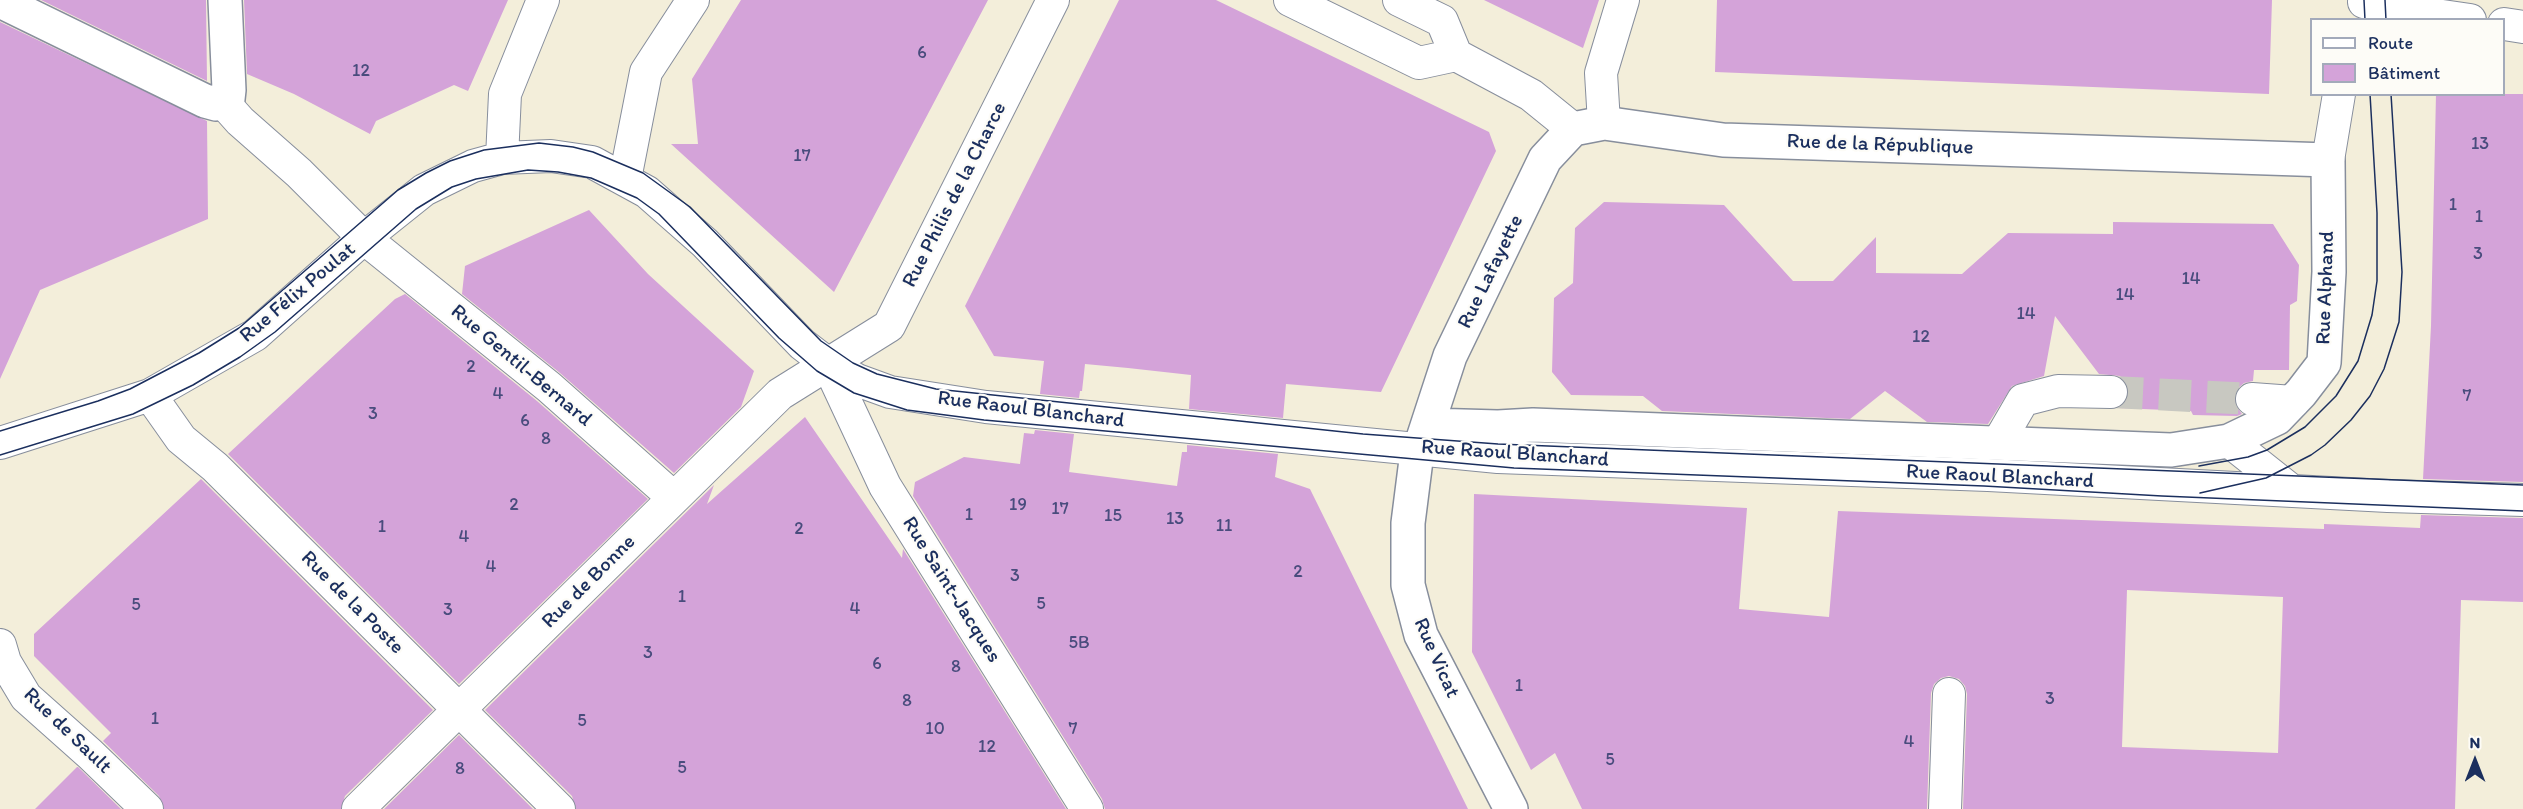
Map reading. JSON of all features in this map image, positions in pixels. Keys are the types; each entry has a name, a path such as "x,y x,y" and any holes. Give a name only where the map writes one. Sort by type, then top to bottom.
{"street":[{"path":"0,1 205,101 224,103 228,99 229,90 225,0"},
{"path":"502,158 505,94 543,0"},
{"path":"625,179 646,72 693,0"},
{"name":"Rue Philis de la Charce","path":"828,364 889,326 1053,0"},
{"path":"1290,0 1419,63 1456,55"},
{"path":"1399,0 1442,21 1456,55 1588,126 1600,73 1623,0"},
{"path":"2363,7 2456,18"},
{"path":"2505,24 2523,27"},
{"path":"2328,160 2339,96"},
{"name":"Rue Gentil-Bernard","path":"224,103 240,121 299,173 364,238 549,387 674,498"},
{"name":"Rue de la République","path":"1588,126 1723,140 2328,160"},
{"name":"Rue Lafayette","path":"1424,437 1450,356 1545,159 1588,126"},
{"name":"Rue Félix Poulat","path":"0,443 150,395 255,334 364,238 424,190 473,166 502,158 551,156 592,162"},
{"name":"Rue Alphand","path":"2229,441 2277,418 2324,363 2329,272 2328,160"},
{"name":"Rue Raoul Blanchard","path":"592,162 647,192 705,243 796,338 828,364 857,380 890,392 986,407 1424,437 1498,457 1988,475 2523,500"},
{"name":"Rue de Bonne","path":"358,809 780,394 828,364"},
{"name":"Rue Saint-Jacques","path":"828,364 885,486 1087,809"},
{"name":"Rue Raoul Blanchard","path":"1998,442 2023,400 2058,391 2111,392"},
{"name":"Rue de la Poste","path":"150,395 181,439 215,467 559,809"},
{"path":"2252,399 2293,402"},
{"name":"Rue Raoul Blanchard","path":"1424,437 1533,424 2172,450 2229,441"},
{"name":"Rue Vicat","path":"1424,437 1416,460 1408,523 1408,585 1421,635 1511,809"},
{"path":"2229,441 2292,491"},
{"name":"Rue de Sault","path":"0,645 5,662 26,697 147,809"},
{"path":"1945,809 1949,694"}],"building":[{"path":"41,0 206,0 207,81"},
{"path":"244,0 508,0 468,91 454,85 376,121 370,134 294,94 247,74"},
{"path":"741,0 988,0 834,292 671,144 698,144 692,79"},
{"path":"1119,0 1216,0 1489,132 1496,151 1381,392 1286,384 1283,418 1189,409 1191,375 1128,368 1085,364 1079,398 1040,394 1044,361 994,356 965,306"},
{"path":"1484,0 1599,0 1583,48"},
{"path":"1717,0 2272,0 2269,94 1715,72"},
{"path":"0,22 207,121 208,219 40,290 0,379"},
{"path":"2523,94 2523,482 2423,479 2431,326 2436,96"},
{"path":"1604,202 1724,205 1793,281 1833,281 1876,237 1876,273 1962,274 2008,233 2113,234 2113,222 2273,224 2299,265 2297,301 2290,305 2289,370 2254,370 2253,381 2244,383 2237,389 2234,397 2236,406 2242,414 2237,416 2193,415 2191,411 2118,408 2127,401 2129,392 2126,383 2120,376 2099,374 2055,316 2044,376 2012,386 1988,424 1927,422 1885,391 1850,419 1662,411 1643,396 1571,395 1552,372 1554,298 1573,283 1575,228"},
{"path":"589,210 648,274 754,371 741,407 674,473 560,373 462,294 465,266"},
{"path":"405,294 537,401 648,499 459,684 228,454 395,299"},
{"path":"805,417 902,558 903,549 1066,809 576,809 572,796 485,710 714,485 707,504"},
{"path":"1035,430 1074,434 1069,472 1177,486 1182,452 1187,452 1187,445 1278,454 1275,477 1310,489 1468,809 1105,809 1102,799 913,496 915,482 964,457 1020,464 1024,433 1034,434"},
{"path":"201,479 433,710 345,796 341,809 164,809 159,796 103,741 111,733 34,656 34,634"},
{"path":"1474,494 1747,508 1739,609 1829,617 1838,511 2324,529 2324,524 2420,528 2421,515 2523,518 2523,602 2461,600 2455,809 1963,809 1967,694 1965,686 1959,679 1949,676 1941,678 1934,684 1931,693 1927,809 1582,809 1555,753 1531,770 1472,652","holes":["2127,590 2283,597 2278,753 2122,747"]},
{"path":"459,735 533,809 384,809"},
{"path":"78,767 121,809 35,809"}],"tunnel":[{"path":"2111,392 2252,399"}],"tram line":[{"path":"2364,0 2365,18"},
{"path":"2385,0 2386,18"},
{"path":"2199,466 2248,457 2267,450 2305,427 2336,396 2358,361 2372,315 2377,281 2377,213 2370,96"},
{"path":"2200,493 2266,478 2311,455 2351,420 2370,396 2384,369 2399,322 2402,272 2391,96"},
{"path":"0,431 130,389 199,353 239,328 398,190 426,173 450,161 484,150 539,143 593,152 643,173 690,207 821,341 853,363 877,374 936,389 1363,434 1498,444 2523,485"},
{"path":"0,455 133,414 193,385 240,357 275,332 416,209 452,187 476,179 528,170 591,178 637,198 659,214 779,338 817,371 854,393 907,410 984,420 1514,468 1984,486 2523,511"}]}
